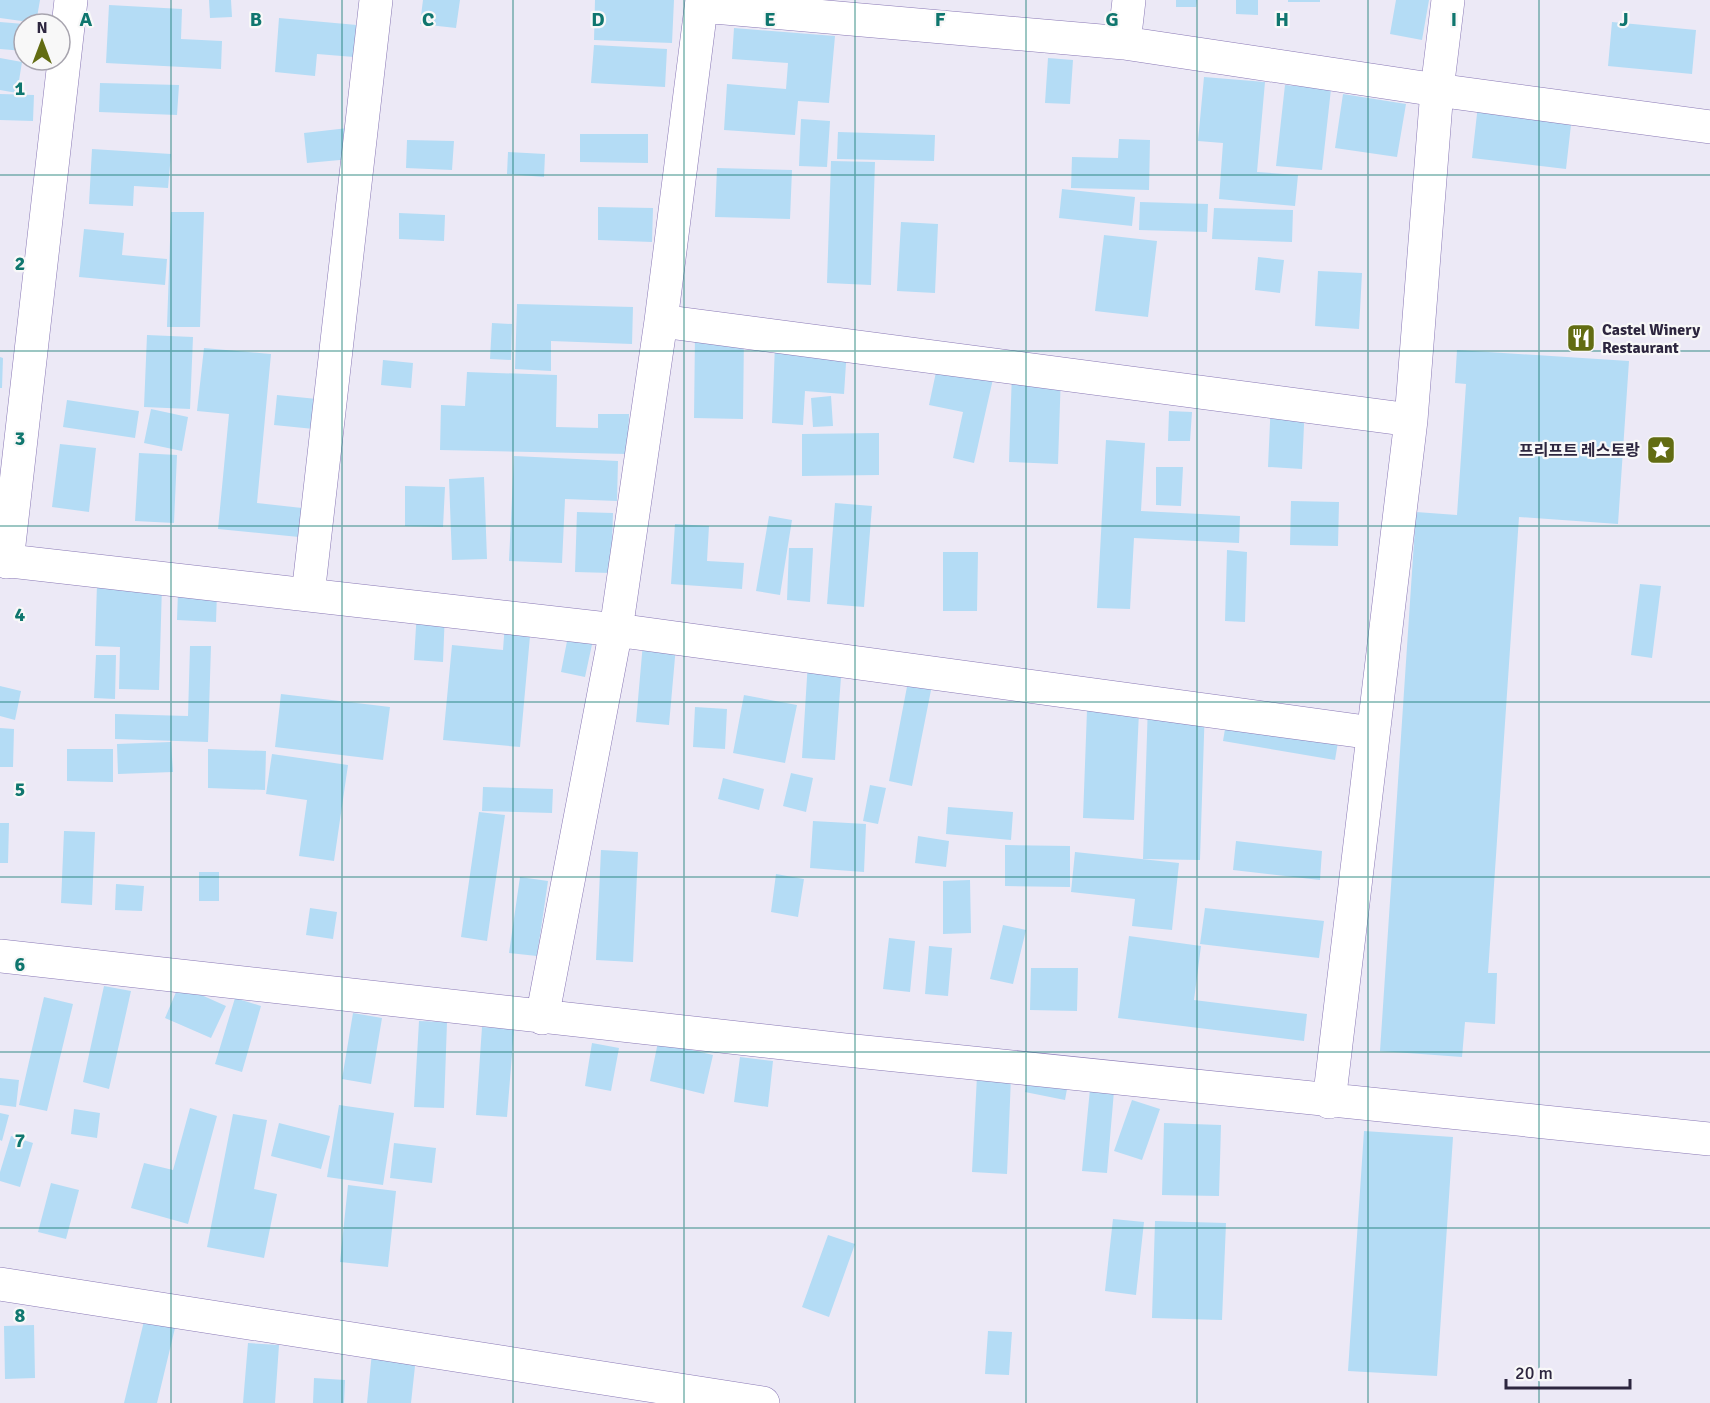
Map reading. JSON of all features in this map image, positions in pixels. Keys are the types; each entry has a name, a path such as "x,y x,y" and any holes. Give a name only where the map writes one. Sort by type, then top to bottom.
{"street":[{"path":"71,0 3,561 616,630 1373,733"},
{"path":"308,595 376,0"},
{"path":"1124,42 1129,0"},
{"path":"1329,1102 1411,420 1437,90 1448,0"},
{"path":"542,1018 616,630 661,321 702,3 1124,42 1437,90 1710,127"},
{"path":"661,321 1411,420"},
{"path":"0,956 542,1018 1329,1102 1710,1139"},
{"path":"0,1284 764,1403"}],"building":[{"path":"0,0 40,0 38,12 12,12 12,20 0,18"},
{"path":"209,0 231,0 232,17 210,18"},
{"path":"423,0 460,0 456,28 420,24"},
{"path":"595,0 674,0 672,43 594,40"},
{"path":"1176,0 1197,0 1196,7 1176,7"},
{"path":"1236,0 1258,0 1258,15 1236,14"},
{"path":"1288,0 1320,0 1320,2 1288,2"},
{"path":"1396,0 1429,0 1422,40 1390,34"},
{"path":"109,5 182,9 181,39 222,41 221,69 106,63"},
{"path":"279,18 357,25 354,57 317,54 315,76 275,72"},
{"path":"0,22 12,23 12,50 0,49"},
{"path":"1612,22 1696,30 1692,74 1608,66"},
{"path":"734,28 835,36 829,103 798,101 795,135 724,130 727,84 786,89 788,63 732,59"},
{"path":"594,45 667,49 665,87 591,83"},
{"path":"0,58 12,60 12,72 20,72 17,93 0,90"},
{"path":"1048,58 1073,60 1070,104 1045,103"},
{"path":"1204,77 1265,82 1257,172 1298,175 1295,206 1219,199 1223,143 1198,141"},
{"path":"100,83 179,85 177,115 99,112"},
{"path":"1285,85 1331,89 1322,170 1276,166"},
{"path":"0,94 34,95 33,121 0,120"},
{"path":"1343,94 1406,104 1397,157 1335,148"},
{"path":"1478,105 1572,116 1566,169 1472,158"},
{"path":"801,119 830,121 827,167 799,166"},
{"path":"348,128 351,159 307,163 304,133"},
{"path":"838,132 935,135 934,161 837,159"},
{"path":"580,134 648,134 648,163 580,162"},
{"path":"1119,139 1150,140 1149,190 1071,188 1072,157 1118,158"},
{"path":"407,140 454,141 452,170 406,168"},
{"path":"92,149 171,154 168,188 134,186 133,206 89,204"},
{"path":"508,152 545,154 544,177 507,174"},
{"path":"831,161 875,162 871,285 827,283"},
{"path":"717,168 792,170 790,219 715,217"},
{"path":"1062,189 1135,197 1132,226 1059,218"},
{"path":"1140,202 1208,204 1207,232 1139,230"},
{"path":"598,207 653,208 652,242 598,240"},
{"path":"1214,208 1293,210 1292,242 1212,239"},
{"path":"171,212 204,212 200,327 167,327"},
{"path":"399,213 445,215 444,241 399,239"},
{"path":"901,222 938,224 935,293 897,291"},
{"path":"84,229 124,233 122,255 167,259 165,285 79,277"},
{"path":"1104,235 1157,241 1148,317 1095,311"},
{"path":"1258,257 1284,260 1280,293 1255,290"},
{"path":"1318,271 1362,273 1359,329 1315,326"},
{"path":"517,304 633,307 632,344 551,341 551,371 515,369"},
{"path":"492,323 512,324 511,360 490,359"},
{"path":"695,334 744,334 743,419 694,418"},
{"path":"147,335 193,337 190,409 144,407"},
{"path":"775,344 847,348 844,394 805,391 803,425 772,423"},
{"path":"204,348 271,354 257,503 302,508 299,537 218,529 229,414 197,411"},
{"path":"1457,350 1629,361 1618,524 1519,517 1488,973 1497,973 1495,1024 1465,1022 1462,1057 1380,1051 1416,512 1457,515 1466,384 1455,383"},
{"path":"0,357 3,358 2,388 0,388"},
{"path":"939,358 995,370 974,463 953,458 963,412 929,405"},
{"path":"383,360 413,363 411,388 381,385"},
{"path":"1012,371 1061,373 1058,464 1009,462"},
{"path":"467,372 557,375 556,427 598,428 598,414 629,414 628,454 440,450 441,405 465,406"},
{"path":"277,395 317,399 314,429 274,425"},
{"path":"831,396 833,426 813,427 811,398"},
{"path":"67,400 139,411 135,438 63,427"},
{"path":"1271,400 1305,403 1302,469 1268,467"},
{"path":"151,409 188,417 182,451 144,443"},
{"path":"1169,411 1192,412 1190,441 1168,441"},
{"path":"879,433 879,475 802,476 802,434"},
{"path":"1106,440 1145,443 1141,511 1240,516 1239,543 1134,538 1130,609 1097,608"},
{"path":"60,444 96,448 89,512 52,507"},
{"path":"139,453 177,455 174,523 135,521"},
{"path":"514,456 618,461 617,501 565,499 562,563 509,561"},
{"path":"1156,467 1183,467 1181,506 1156,505"},
{"path":"484,477 487,559 452,560 449,479"},
{"path":"405,486 445,487 443,527 405,526"},
{"path":"1291,501 1339,502 1338,546 1290,545"},
{"path":"835,503 872,506 864,607 827,604"},
{"path":"577,512 613,513 611,573 575,572"},
{"path":"769,516 792,520 780,595 756,591"},
{"path":"675,524 709,526 707,561 744,563 742,589 671,584"},
{"path":"789,548 813,548 810,602 787,600"},
{"path":"1227,550 1247,552 1245,622 1225,621"},
{"path":"943,552 978,552 977,611 943,611"},
{"path":"97,584 162,585 159,690 119,689 120,647 95,646"},
{"path":"1640,584 1661,586 1652,658 1631,655"},
{"path":"178,591 217,592 216,622 177,620"},
{"path":"417,610 445,611 443,662 414,660"},
{"path":"505,622 531,625 520,747 443,740 452,645 503,650"},
{"path":"569,631 594,635 585,677 561,672"},
{"path":"643,643 676,646 669,725 636,722"},
{"path":"190,646 211,646 208,742 115,739 115,714 188,716"},
{"path":"96,655 116,655 115,699 94,698"},
{"path":"808,661 842,663 835,760 802,758"},
{"path":"910,671 934,675 912,786 889,781"},
{"path":"0,686 21,691 15,720 0,716"},
{"path":"281,694 390,707 383,760 275,747"},
{"path":"744,695 797,705 785,763 733,753"},
{"path":"1148,704 1205,705 1200,860 1143,859"},
{"path":"695,707 727,709 725,749 693,747"},
{"path":"1087,710 1139,712 1134,820 1083,818"},
{"path":"1228,711 1340,730 1335,760 1223,741"},
{"path":"0,728 14,729 13,767 0,767"},
{"path":"171,742 173,772 118,774 117,744"},
{"path":"67,749 113,749 113,782 67,781"},
{"path":"208,749 266,751 265,790 208,788"},
{"path":"272,754 348,765 334,861 299,856 307,800 266,794"},
{"path":"791,773 813,778 806,812 783,806"},
{"path":"723,778 764,789 759,810 718,799"},
{"path":"870,785 886,788 878,824 863,821"},
{"path":"483,787 553,789 552,813 482,811"},
{"path":"948,807 1013,812 1011,840 946,834"},
{"path":"479,812 505,815 487,941 461,937"},
{"path":"813,821 866,824 864,872 810,868"},
{"path":"0,823 9,823 8,863 0,863"},
{"path":"64,831 95,832 92,905 61,903"},
{"path":"918,836 949,841 946,867 915,863"},
{"path":"1236,841 1322,851 1320,880 1233,870"},
{"path":"1005,845 1070,846 1070,887 1005,886"},
{"path":"601,850 638,852 633,962 596,960"},
{"path":"1075,852 1179,863 1172,930 1132,926 1135,899 1071,892"},
{"path":"199,872 219,872 219,901 199,901"},
{"path":"776,874 804,879 798,917 771,912"},
{"path":"520,877 548,881 537,956 509,953"},
{"path":"970,880 971,933 943,934 943,881"},
{"path":"116,884 144,886 142,911 115,910"},
{"path":"310,908 337,912 333,939 306,935"},
{"path":"1205,908 1324,921 1319,958 1200,944"},
{"path":"1003,925 1026,930 1013,984 990,979"},
{"path":"1129,936 1201,946 1194,1000 1307,1014 1304,1041 1118,1018"},
{"path":"889,938 915,941 910,992 883,989"},
{"path":"929,946 952,948 948,996 925,994"},
{"path":"1031,968 1078,968 1077,1011 1030,1010"},
{"path":"179,985 226,1006 211,1038 165,1018"},
{"path":"104,986 131,991 109,1089 83,1082"},
{"path":"44,997 73,1004 47,1111 19,1105"},
{"path":"235,998 261,1006 242,1072 215,1064"},
{"path":"353,1013 382,1018 371,1084 342,1079"},
{"path":"419,1021 447,1022 444,1108 414,1107"},
{"path":"482,1027 514,1029 507,1117 476,1115"},
{"path":"658,1042 713,1055 704,1094 650,1081"},
{"path":"592,1043 619,1048 611,1091 585,1086"},
{"path":"740,1057 773,1061 768,1107 734,1102"},
{"path":"977,1076 1011,1077 1007,1174 972,1172"},
{"path":"0,1078 19,1080 16,1107 0,1105"},
{"path":"1028,1080 1067,1089 1065,1100 1025,1092"},
{"path":"1090,1089 1114,1091 1107,1173 1082,1171"},
{"path":"1132,1100 1160,1109 1142,1160 1114,1151"},
{"path":"339,1105 394,1113 383,1185 327,1177"},
{"path":"190,1108 217,1116 188,1224 131,1208 144,1163 173,1170"},
{"path":"74,1109 100,1113 97,1138 71,1134"},
{"path":"0,1113 9,1115 2,1141 0,1140"},
{"path":"233,1114 267,1120 254,1189 277,1194 264,1258 207,1247"},
{"path":"279,1123 330,1136 321,1169 271,1156"},
{"path":"1164,1123 1221,1125 1219,1196 1162,1195"},
{"path":"1364,1131 1453,1137 1437,1376 1348,1371"},
{"path":"11,1136 33,1143 20,1187 0,1181 0,1172"},
{"path":"394,1143 436,1148 432,1183 390,1178"},
{"path":"51,1183 79,1190 66,1239 38,1232"},
{"path":"348,1185 396,1191 388,1267 340,1262"},
{"path":"1113,1219 1144,1222 1136,1295 1105,1291"},
{"path":"1155,1221 1226,1223 1222,1320 1152,1318"},
{"path":"828,1235 855,1244 829,1317 802,1307"},
{"path":"144,1321 175,1328 157,1403 124,1403"},
{"path":"34,1325 35,1378 5,1379 4,1326"},
{"path":"988,1331 1012,1332 1009,1375 985,1374"},
{"path":"248,1343 279,1345 275,1403 243,1403"},
{"path":"372,1352 416,1357 411,1403 367,1403"},
{"path":"314,1378 345,1380 344,1403 313,1403"}],"place":[{"name":"Castel Winery Restaurant","path":"1581,338"},
{"name":"프리프트 레스토랑","path":"1661,450"}]}
